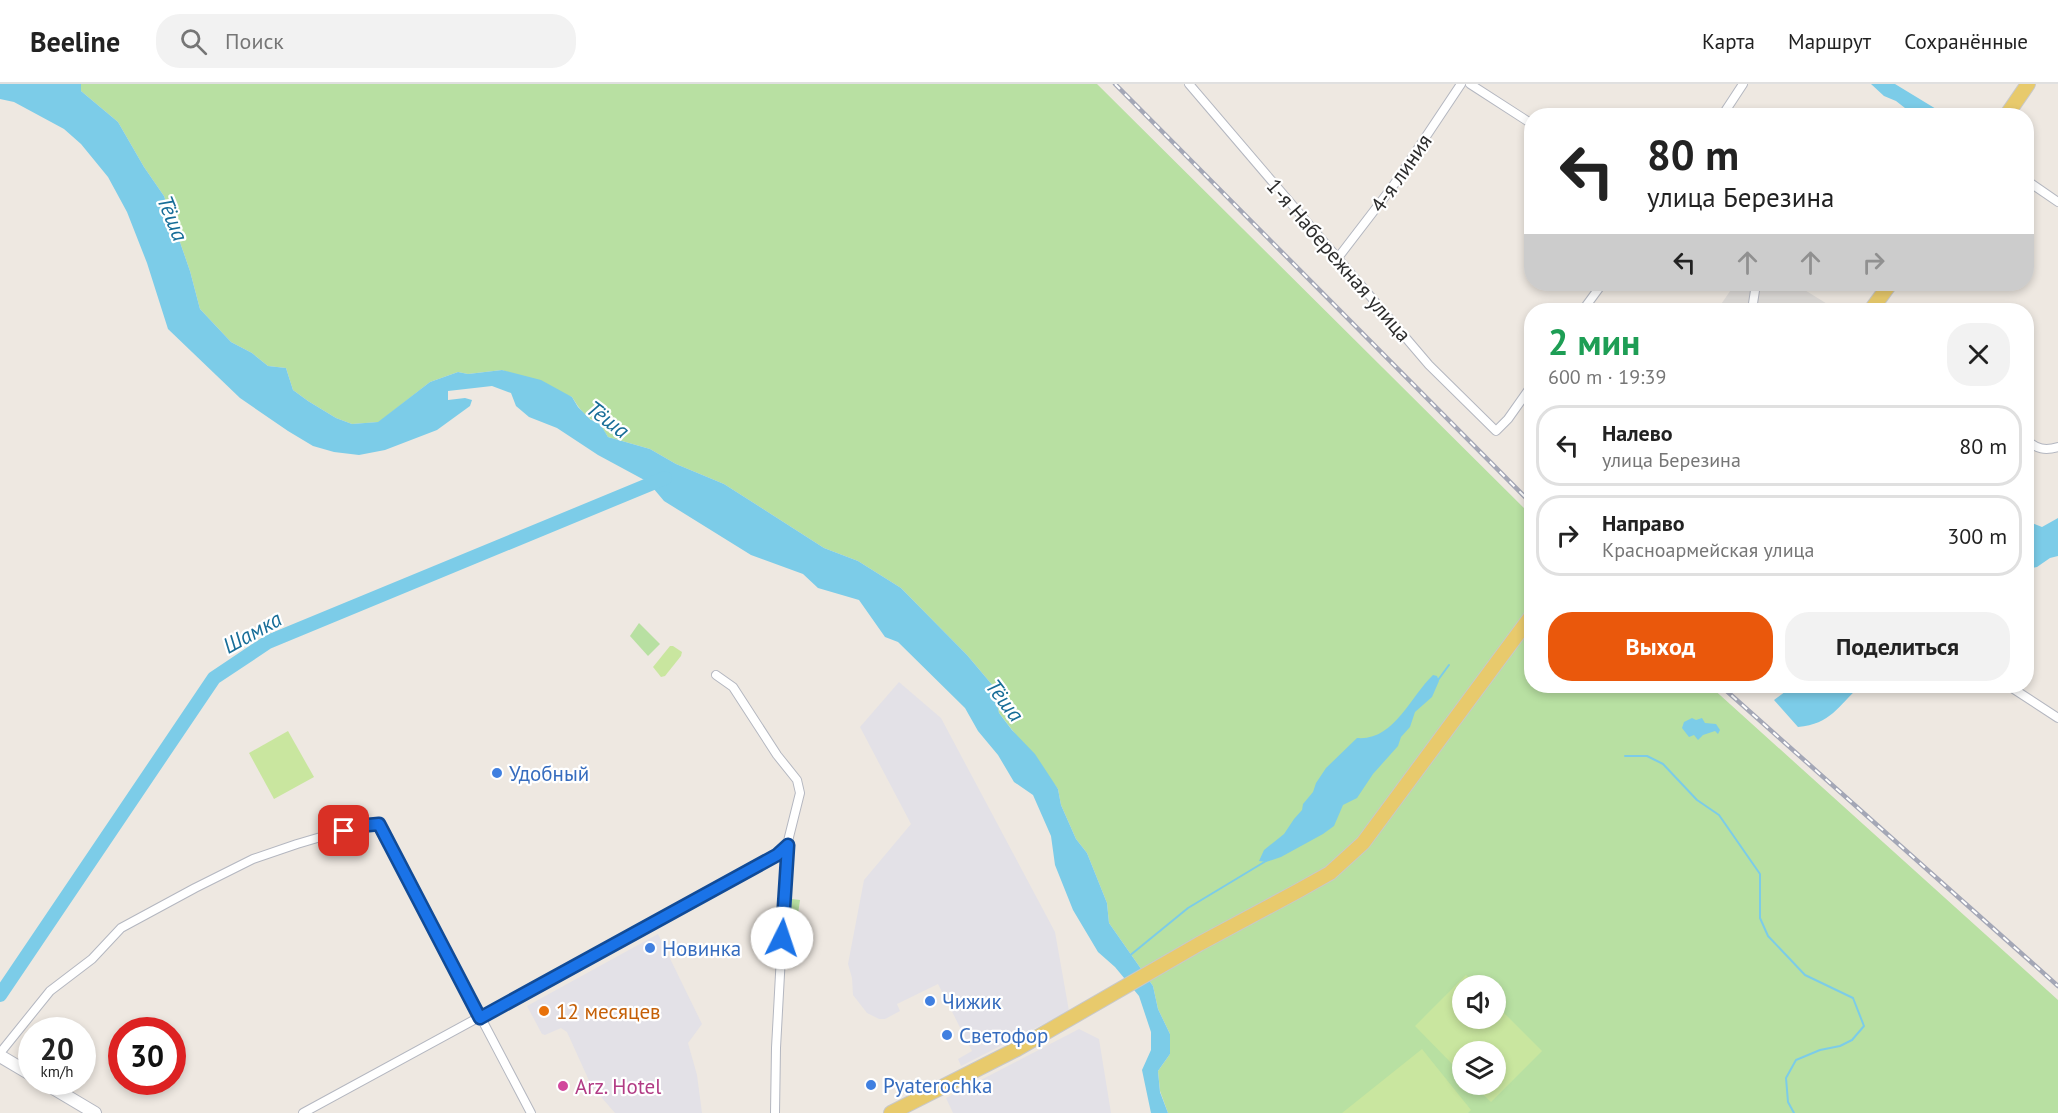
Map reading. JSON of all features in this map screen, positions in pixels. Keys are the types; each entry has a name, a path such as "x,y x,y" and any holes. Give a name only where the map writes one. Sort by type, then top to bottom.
{"main road":[{"path":"2012,108 2028,84"},
{"path":"891,1113 1017,1049 1199,944 1330,873 1363,843 1524,626"},
{"path":"0,1054 18,1066"},
{"path":"65,1095 95,1113"}],"street":[{"name":"1-я Набережная улица","path":"1189,84 1429,365 1496,431 1524,396"},
{"name":"4-я линия","path":"1337,259 1393,186 1461,84"},
{"path":"1470,84 1524,119"},
{"path":"1727,108 1743,84"},
{"path":"2034,186 2058,202"},
{"path":"2034,447 2046,450 2058,447"},
{"path":"716,675 733,687 777,755 797,780 800,793 788,845 776,1048 775,1113"},
{"path":"2020,693 2058,718"},
{"path":"0,1054 50,991 92,960 121,928 253,859 358,826 379,824 531,1113"},
{"path":"303,1113 777,855 788,845"}],"shaded area":[{"path":"1730,291 1806,291 1826,303 1722,303"},
{"path":"899,682 941,718 1055,932 1069,1011 961,1066 958,1059 972,1051 938,984 897,1004 900,1011 885,1019 879,1019 867,1013 853,995 848,964 864,880 911,824 860,727"},
{"path":"658,934 702,1024 688,1043 697,1075 702,1113 615,1113 591,1085 567,1032 561,1028 545,1035 542,1034 527,1006"},
{"path":"1079,1029 1099,1039 1111,1113 953,1113 946,1098"}],"green space":[{"path":"81,84 1097,84 1524,508 1524,693 1718,693 2058,1000 2058,1113 1168,1113 1160,1091 1158,1071 1170,1054 1170,1034 1158,1009 1153,986 1109,923 1107,903 1087,853 1076,839 1061,805 1058,789 999,713 994,687 967,655 901,588 858,561 824,548 724,484 676,464 650,449 608,437 599,423 587,416 572,397 502,370 468,374 458,372 430,382 379,422 352,424 336,418 293,390 286,368 268,366 252,353 231,342 200,309 190,271 164,196 118,122 81,91"},
{"path":"639,623 660,644 648,656 630,636"},
{"path":"670,646 682,652 681,656 665,676 661,677 653,667"},
{"path":"288,731 314,777 274,799 249,753"},
{"path":"792,899 800,900 798,928 792,932 789,926"},
{"path":"1452,989 1452,1029 1506,1029 1506,1015 1542,1051 1506,1087 1506,1041 1452,1041 1452,1064 1415,1026"},
{"path":"1422,1049 1452,1086 1452,1095 1459,1095 1471,1110 1468,1113 1342,1113"},
{"path":"1484,1095 1498,1095 1491,1102"}],"water":[{"path":"0,84 81,84 81,91 118,122 164,196 190,271 200,309 231,342 252,353 268,366 286,368 293,390 336,418 352,424 378,422 430,382 458,372 468,374 502,370 541,380 572,397 591,420 599,422 608,437 650,449 676,464 724,484 824,548 858,561 901,588 967,655 994,687 999,713 1035,754 1058,789 1061,805 1076,839 1087,853 1107,903 1109,923 1153,986 1158,1009 1170,1034 1170,1054 1158,1071 1160,1092 1168,1113 1151,1113 1142,1070 1151,1050 1151,1032 1139,996 1115,967 1098,952 1073,910 1055,865 1051,836 1033,795 1014,782 998,755 978,731 965,708 898,642 885,637 859,600 818,588 803,574 751,555 664,501 648,482 598,455 557,428 529,417 516,406 511,393 492,386 448,391 448,400 465,398 472,400 470,406 437,430 385,450 359,455 334,452 313,446 288,431 240,398 168,329 147,263 127,212 108,177 81,144 64,129 14,102 0,99"},
{"path":"1871,84 1895,84 1934,108 1905,108 1884,96"},
{"path":"2058,518 2058,556 2034,568 2034,524 2042,527"},
{"path":"1433,675 1437,676 1439,681 1432,697 1415,712 1410,727 1401,737 1398,746 1373,774 1357,798 1343,805 1334,826 1281,857 1266,862 1259,861 1264,850 1284,834 1302,810 1303,804 1313,792 1326,768 1357,738 1381,733 1391,725"},
{"path":"1784,693 1853,693 1826,718 1798,727 1774,700"},
{"path":"1692,718 1696,720 1702,718 1705,723 1716,724 1720,730 1718,734 1715,731 1703,735 1698,740 1694,735 1689,737 1682,728 1684,722"}],"waterway":[{"name":"Шамка","path":"0,995 214,678 268,642 665,478"},
{"name":"Тёша","path":"1438,680 1449,665"},
{"path":"1625,756 1647,756 1663,764 1697,800 1719,815 1760,874 1760,918 1768,936 1805,975 1853,998 1864,1026 1852,1040 1796,1060 1786,1078 1788,1102 1794,1113"},
{"name":"Тёша","path":"1128,957 1188,908 1266,861"}],"railway":[{"path":"1115,84 1524,496"},
{"path":"1729,693 2058,986"}],"place":[{"name":"Удобный","path":"497,773"},
{"name":"Новинка","path":"650,948"},
{"name":"Чижик","path":"930,1001"},
{"name":"12 месяцев","path":"544,1011"},
{"name":"Светофор","path":"947,1035"},
{"name":"Pyaterochka","path":"871,1085"},
{"name":"Arz. Hotel","path":"563,1086"}],"route":[{"path":"344,831 358,826 379,824 480,1018 777,855 788,845 782,938"}]}
